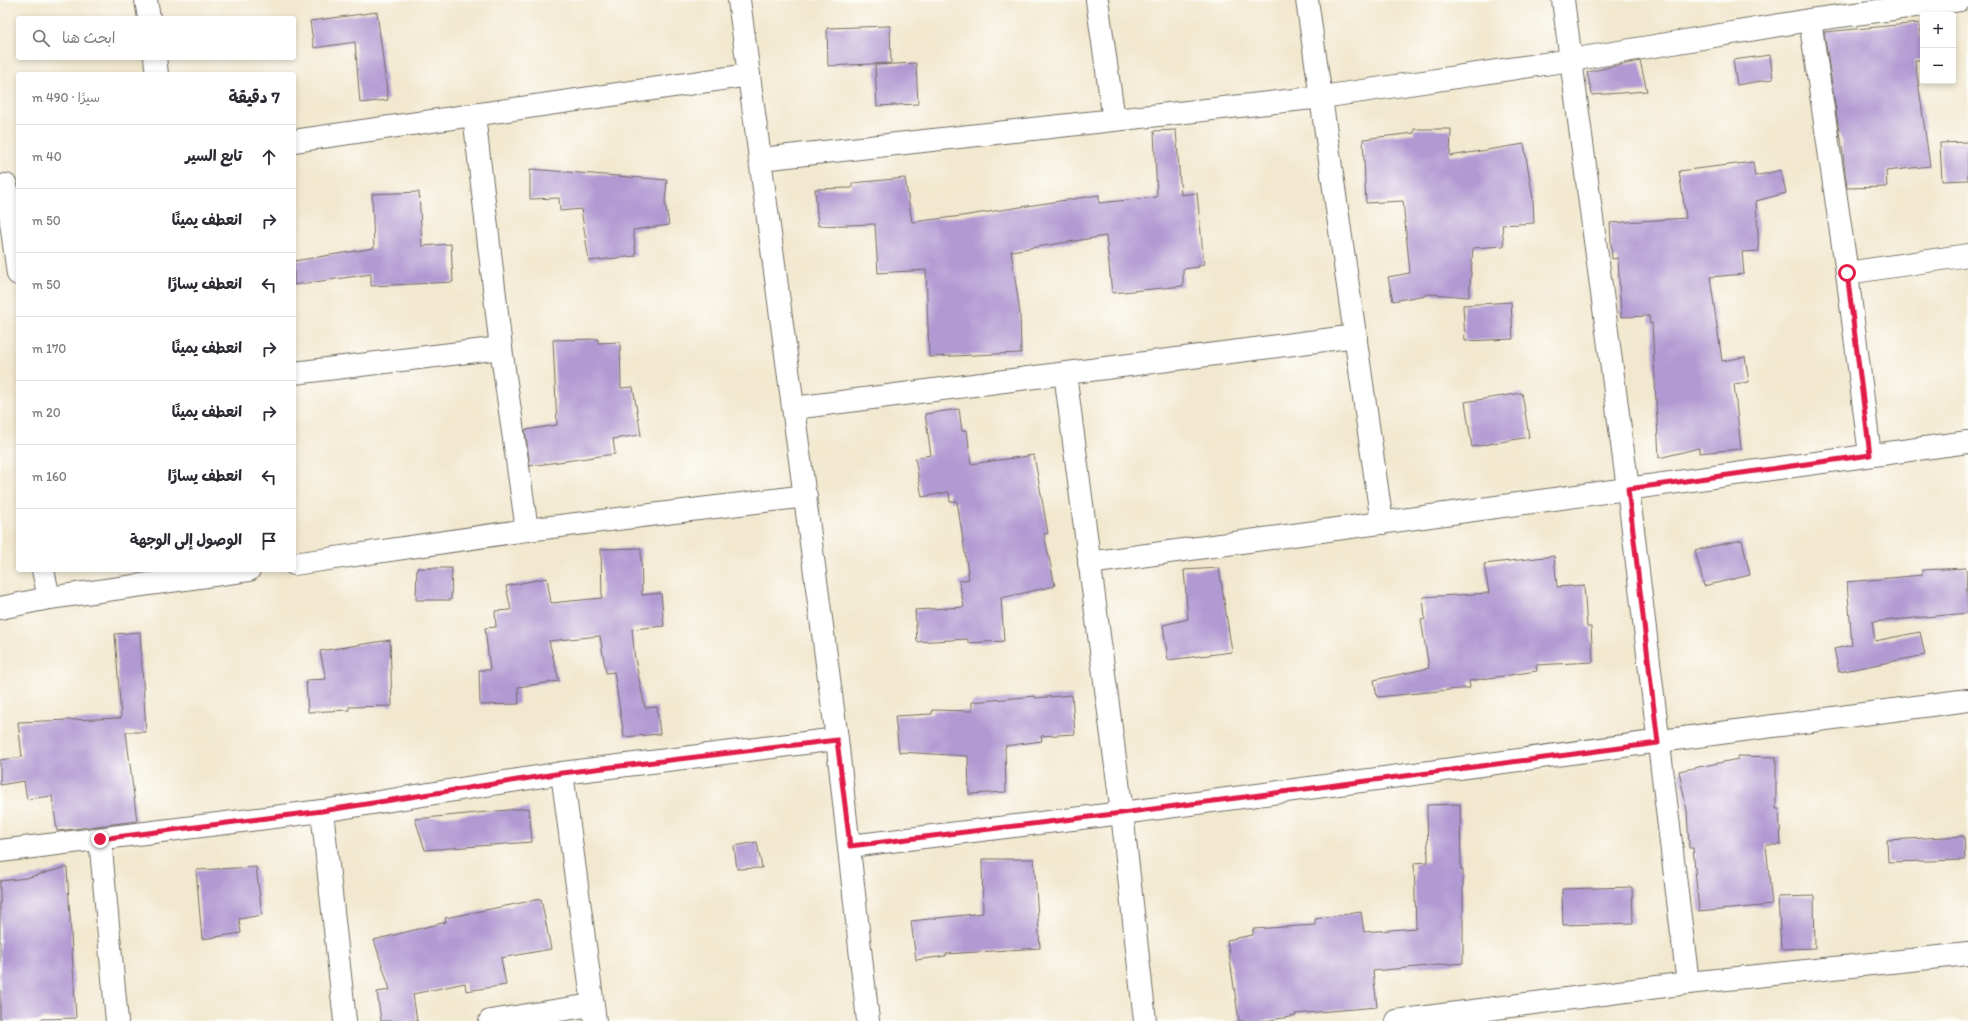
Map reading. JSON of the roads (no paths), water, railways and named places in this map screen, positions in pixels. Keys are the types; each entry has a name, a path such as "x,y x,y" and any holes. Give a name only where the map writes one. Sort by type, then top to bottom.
{"street":[{"path":"146,0 149,16"},
{"path":"739,0 806,496 837,740 850,846 868,1021"},
{"path":"1097,0 1114,120"},
{"path":"1308,0 1382,523"},
{"path":"1562,0 1628,489 1688,984"},
{"path":"761,159 1322,97 1570,60 1810,20 1960,0"},
{"path":"1810,20 1847,273 1870,455"},
{"path":"155,60 157,72"},
{"path":"296,141 749,75"},
{"path":"474,115 501,348 527,530"},
{"path":"8,185 16,256"},
{"path":"1847,273 1968,255"},
{"path":"794,408 1356,336"},
{"path":"296,373 501,348"},
{"path":"1065,373 1122,813 1145,1021"},
{"path":"1089,562 1968,442"},
{"path":"296,564 527,530 806,496"},
{"path":"43,572 49,598"},
{"path":"0,608 49,598 235,572"},
{"path":"850,846 1122,813 1658,743 1968,700"},
{"path":"0,851 322,811 562,773 837,740"},
{"path":"490,1021 594,1013 562,773"},
{"path":"322,811 345,1021"},
{"path":"100,839 117,1021"},
{"path":"1396,1021 1688,984 1968,954"}]}
